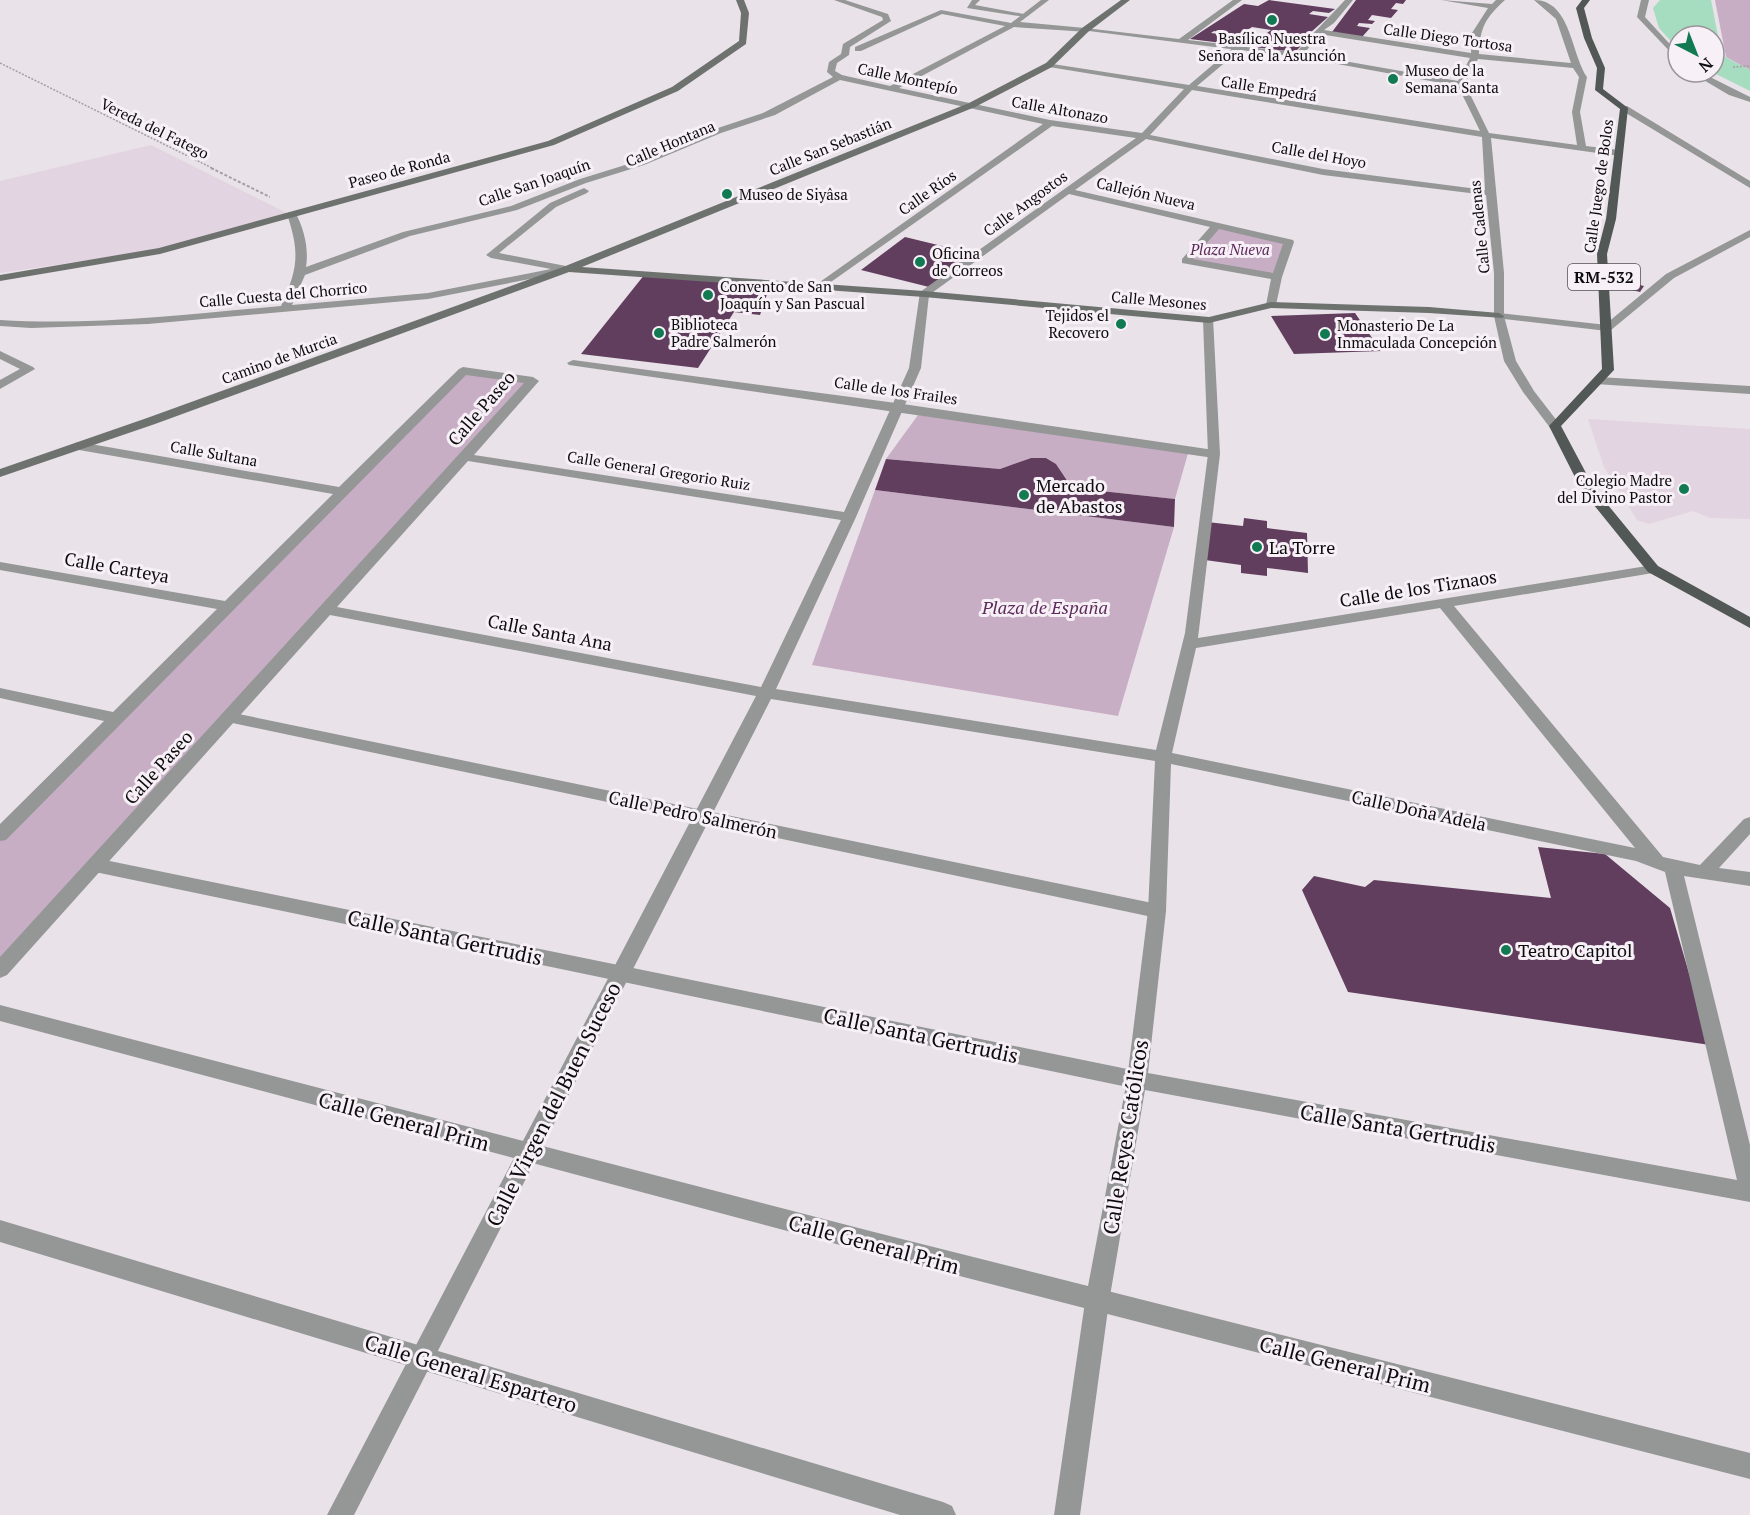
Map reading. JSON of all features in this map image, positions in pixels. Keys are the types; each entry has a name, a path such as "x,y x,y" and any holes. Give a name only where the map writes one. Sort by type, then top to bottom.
{"main road":[{"name":"Paseo de Ronda","path":"0,278 160,251 551,143 675,89 743,42 745,13 740,0"},
{"name":"Calle San Sebastián","path":"567,269 972,105 1049,65 1085,30 1126,0"},
{"path":"1586,0 1580,8 1588,38 1601,68 1599,90 1624,108"},
{"name":"Calle Juego de Bolos","path":"1555,426 1608,370 1602,254 1611,219 1624,108"},
{"name":"Calle Mesones","path":"567,269 924,294 1209,320 1271,305 1429,310 1499,316"},
{"name":"Camino de Murcia","path":"0,474 567,269"},
{"path":"1555,426 1588,489 1653,569 1750,623"}],"street":[{"path":"838,0 877,11 885,16 887,21 846,46 845,55"},
{"path":"976,0 970,6 1025,15"},
{"path":"892,88 1012,25 1045,0"},
{"path":"1181,41 1238,0"},
{"path":"1299,55 1317,32 1331,21 1349,0"},
{"path":"1445,0 1493,6"},
{"path":"1461,84 1475,57 1476,33 1493,6 1501,0"},
{"path":"1538,0 1558,16 1565,29 1575,66 1583,77 1575,105 1576,125 1582,147"},
{"path":"1645,0 1641,17 1666,45"},
{"path":"838,77 831,72 832,62 941,12 1012,25 1026,24 1085,30 1299,55 1461,84"},
{"name":"Calle Diego Tortosa","path":"1317,32 1475,57 1575,66"},
{"name":"Calle Angostos","path":"924,294 1144,136 1189,89 1238,48"},
{"name":"Calle Empedrá","path":"1049,65 1486,135 1619,153"},
{"name":"Calle Montepío","path":"838,77 972,105"},
{"name":"Calle Hontana","path":"567,269 491,255 553,205 591,187 641,174 668,163 772,113 838,77"},
{"path":"1461,84 1486,135"},
{"path":"1716,84 1750,100"},
{"name":"Calle Altonazo","path":"972,105 1050,123 1144,136"},
{"path":"1624,108 1694,148 1750,184"},
{"name":"Calle San Joaquín","path":"303,272 407,234 513,208 583,181 641,164 718,131 772,113"},
{"name":"Calle Ríos","path":"821,286 1050,123"},
{"name":"Calle Cadenas","path":"1486,135 1499,273 1499,316 1510,361 1528,392 1555,426"},
{"name":"Calle del Hoyo","path":"1144,136 1323,172 1490,193"},
{"name":"Callejón Nueva","path":"1069,191 1289,242 1277,277"},
{"path":"285,309 303,272 302,248 296,213"},
{"path":"1216,225 1186,261 1277,277 1271,305"},
{"path":"1499,316 1607,328 1670,276 1750,233"},
{"name":"Calle Cuesta del Chorrico","path":"0,323 31,325 148,321 428,296 567,269"},
{"path":"924,294 915,368 896,406 849,517 766,693 1163,757 1190,644 1214,454 1209,320"},
{"path":"0,354 29,369 0,385"},
{"name":"Calle de los Frailes","path":"573,363 896,406 1214,454"},
{"name":"Calle Paseo","path":"0,835 463,371 533,381 0,970"},
{"path":"1599,381 1750,390"},
{"name":"Calle Sultana","path":"79,446 344,492"},
{"name":"Calle General Gregorio Ruiz","path":"465,457 849,517"},
{"name":"Calle Carteya","path":"0,566 227,606"},
{"name":"Calle de los Tiznaos","path":"1190,644 1653,569"},
{"path":"1444,603 1665,865 1750,1190"},
{"name":"Calle Santa Ana","path":"327,610 766,693"},
{"path":"0,693 115,718"},
{"name":"Calle Virgen del Buen Suceso","path":"340,1515 766,693"},
{"name":"Calle Pedro Salmerón","path":"229,717 1157,911"},
{"name":"Calle Doña Adela","path":"1163,757 1638,855 1665,865 1750,879"},
{"name":"Calle Reyes Católicos","path":"1067,1515 1097,1302 1137,1080 1157,911 1163,757"},
{"path":"1704,872 1750,823"},
{"name":"Calle Santa Gertrudis","path":"95,865 1137,1080 1750,1190"},
{"name":"Calle General Prim","path":"0,1013 527,1154 1097,1302 1750,1466"},
{"name":"Calle General Espartero","path":"0,1231 943,1515"}],"path":[{"name":"Vereda del Fatego","path":"0,63 296,213"}],"shaded area":[{"path":"1660,0 1711,0 1716,24 1666,24 1666,36 1659,28 1653,8"},
{"path":"1726,58 1750,70 1750,91 1726,79"},
{"path":"151,145 287,213 152,251 0,273 0,181"},
{"name":"Colegio Madre del Divino Pastor","path":"1588,419 1750,429 1750,519 1710,518 1693,511 1649,524 1637,520 1604,467"}],"green space":[{"path":"1715,0 1750,0 1750,70 1726,57 1726,24 1720,24"},
{"name":"Plaza Nueva","path":"1217,225 1289,242 1277,277 1186,261"},
{"path":"463,371 533,381 0,970 0,835"},
{"path":"918,415 1189,450 1175,499 1101,491 1068,482 1056,464 1046,458 1031,458 1000,469 886,459"},
{"name":"Plaza de España","path":"875,490 1174,527 1118,716 812,665"}],"building":[{"name":"Basílica Nuestra Señora de la Asunción","path":"1269,0 1335,9 1329,13 1313,11 1309,14 1328,17 1310,33 1311,36 1295,52 1190,39 1244,4 1258,6","holes":["1252,27 1271,30 1259,39 1211,33 1214,31 1240,35"]},
{"path":"1356,0 1406,0 1403,4 1396,3 1391,9 1398,10 1391,18 1372,15 1368,20 1375,21 1372,24 1359,23 1357,26 1370,28 1362,37 1332,32"},
{"name":"Oficina de Correos","path":"905,237 979,255 933,288 861,270"},
{"name":"Biblioteca Padre Salmerón","path":"645,274 770,285 760,315 734,312 698,368 581,354"},
{"path":"1611,278 1644,286 1640,292 1612,285"},
{"name":"Monasterio De La Inmaculada Concepción","path":"1355,313 1381,351 1294,354 1271,316"},
{"name":"Mercado de Abastos","path":"1031,458 1046,458 1056,464 1068,482 1101,491 1175,499 1174,527 875,490 886,459 1000,469"},
{"name":"La Torre","path":"1244,518 1267,521 1267,528 1307,533 1308,573 1267,568 1267,576 1241,573 1241,565 1205,560 1207,522 1243,526"},
{"name":"Teatro Capitol","path":"1538,847 1605,854 1670,908 1710,1045 1348,992 1302,890 1314,876 1365,887 1374,880 1551,898"}],"place":[{"name":"Basílica Nuestra Señora de la Asunción","path":"1272,20"},
{"name":"Museo de la Semana Santa","path":"1393,79"},
{"name":"Museo de Siyâsa","path":"727,194"},
{"name":"Oficina de Correos","path":"920,262"},
{"name":"Convento de San Joaquín y San Pascual","path":"708,295"},
{"name":"Tejidos el Recovero","path":"1121,324"},
{"name":"Biblioteca Padre Salmerón","path":"659,333"},
{"name":"Monasterio De La Inmaculada Concepción","path":"1325,334"},
{"name":"Colegio Madre del Divino Pastor","path":"1684,489"},
{"name":"Mercado de Abastos","path":"1024,495"},
{"name":"La Torre","path":"1257,547"},
{"name":"Teatro Capitol","path":"1506,950"}]}
